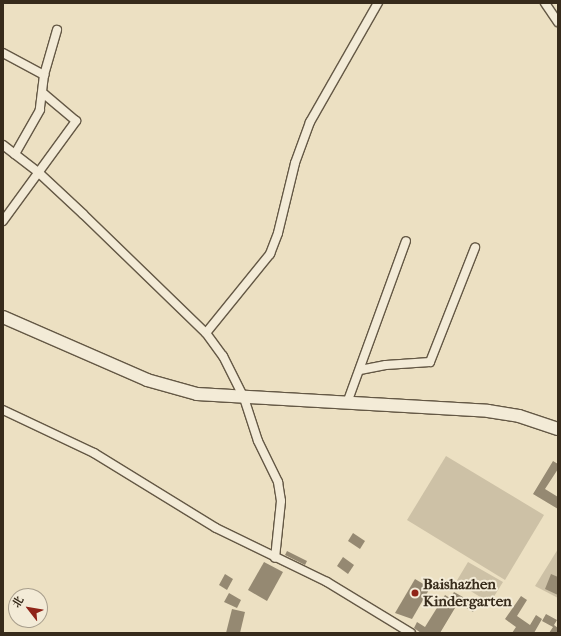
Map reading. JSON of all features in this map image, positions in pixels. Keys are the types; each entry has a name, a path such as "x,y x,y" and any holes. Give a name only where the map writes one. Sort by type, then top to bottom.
{"main road":[{"path":"3,317 147,380 197,394 244,398 488,411 519,416 558,429"}],"street":[{"path":"206,333 270,254 278,233 295,163 312,117 378,3"},
{"path":"545,3 558,22"},
{"path":"15,154 40,110 44,94 44,75 57,30"},
{"path":"3,52 44,75"},
{"path":"3,221 76,121 44,94"},
{"path":"3,145 38,172 206,333 228,365 244,398 258,441 278,482 281,501 275,558"},
{"path":"347,403 406,241"},
{"path":"360,370 386,365 430,362 475,248"},
{"path":"3,410 94,453 183,510 275,558 327,582 411,633"}],"shaded area":[{"path":"446,456 544,515 505,580 407,520"},
{"path":"558,549 558,598 535,586"},
{"path":"468,562 503,582 490,603 456,582"}],"building":[{"path":"553,461 558,464 558,469 545,489 558,497 558,509 533,494"},
{"path":"353,533 365,541 360,549 348,541"},
{"path":"287,551 307,561 305,565 285,555"},
{"path":"343,557 354,565 348,574 337,566"},
{"path":"264,562 283,572 267,601 248,590"},
{"path":"225,574 233,579 227,590 219,585"},
{"path":"551,574 558,577 558,595 545,589"},
{"path":"415,579 430,588 412,619 395,613"},
{"path":"454,592 477,605 473,612 458,603 440,633 421,633 414,628 417,622 425,627 445,595 450,598"},
{"path":"229,593 241,600 237,608 224,602"},
{"path":"521,596 527,600 517,616 530,625 536,615 542,619 534,633 512,633 516,627 505,619"},
{"path":"232,609 245,612 240,633 226,633"},
{"path":"546,614 557,620 554,625 558,628 558,633 549,633 553,627 542,621"}],"place":[{"name":"Baishazhen Kindergarten","path":"415,593"}]}
